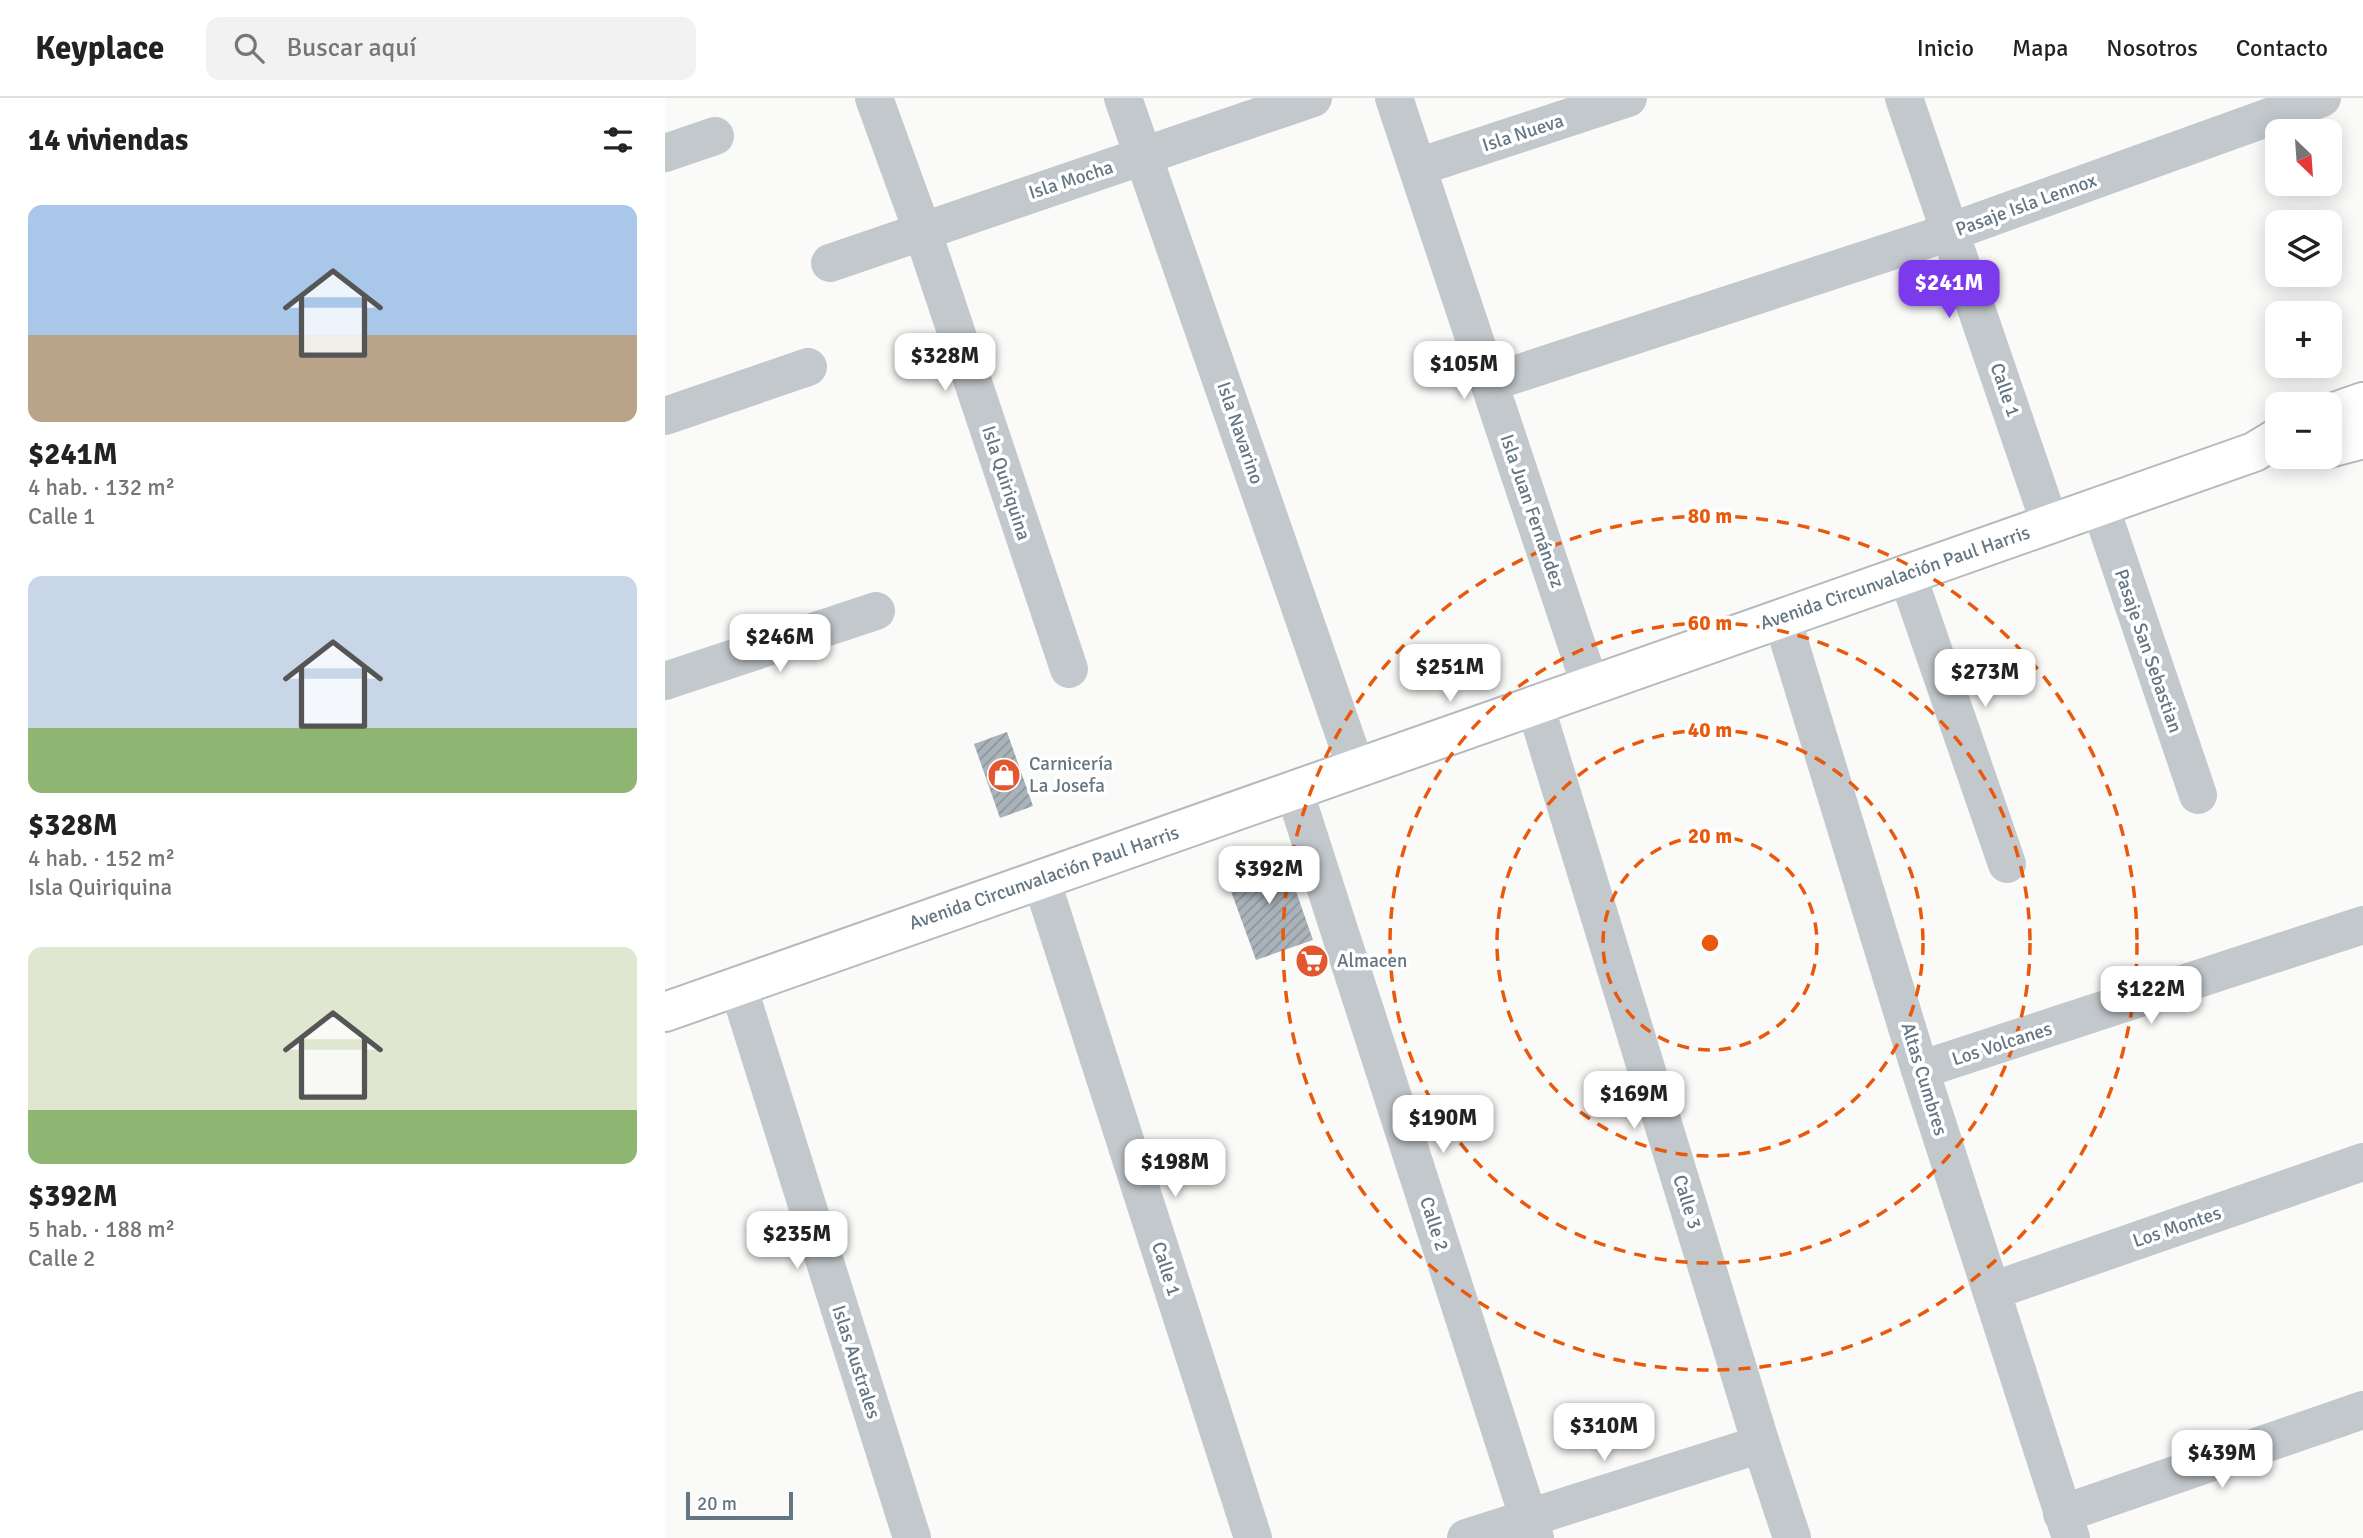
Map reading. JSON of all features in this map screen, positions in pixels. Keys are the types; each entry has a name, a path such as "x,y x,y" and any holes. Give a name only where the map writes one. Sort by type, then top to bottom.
{"main road":[{"path":"2342,409 2363,402"},
{"path":"2342,445 2363,439"},
{"name":"Avenida Circunvalación Paul Harris","path":"665,1012 2265,449"}],"street":[{"name":"Isla Quiriquina","path":"874,98 922,230 1069,669"},
{"name":"Isla Navarino","path":"1123,98 1356,768"},
{"name":"Isla Mocha","path":"830,263 1313,98"},
{"name":"Isla Juan Fernández","path":"1394,98 1590,685"},
{"name":"Isla Nueva","path":"1417,167 1628,98"},
{"name":"Calle 1","path":"1904,98 2050,524"},
{"name":"Pasaje Isla Lennox","path":"1489,383 1950,232 2322,98"},
{"path":"665,153 715,136"},
{"path":"665,416 809,367"},
{"name":"Pasaje San Sebastian","path":"2100,506 2197,795"},
{"path":"1906,574 2007,864"},
{"path":"665,681 876,611"},
{"name":"Altas Cumbres","path":"1782,618 1920,1070 2067,1526"},
{"name":"Calle 3","path":"1535,705 1761,1444 1793,1538"},
{"name":"Calle 2","path":"1294,790 1532,1528"},
{"name":"Calle 1","path":"1041,879 1253,1538"},
{"name":"Los Volcanes","path":"1920,1070 2363,925"},
{"name":"Islas Australes","path":"738,986 912,1538"},
{"name":"Los Montes","path":"1991,1291 2363,1162"},
{"path":"2067,1526 2363,1410"},
{"path":"1466,1538 1532,1528 1761,1444"}],"building":[{"name":"Carnicería La Josefa","path":"1007,732 1033,806 1000,818 974,744"},
{"path":"1282,851 1313,940 1256,960 1224,872"}],"place":[{"name":"Carnicería La Josefa","path":"1004,775"},
{"name":"Almacen","path":"1312,961"}]}
